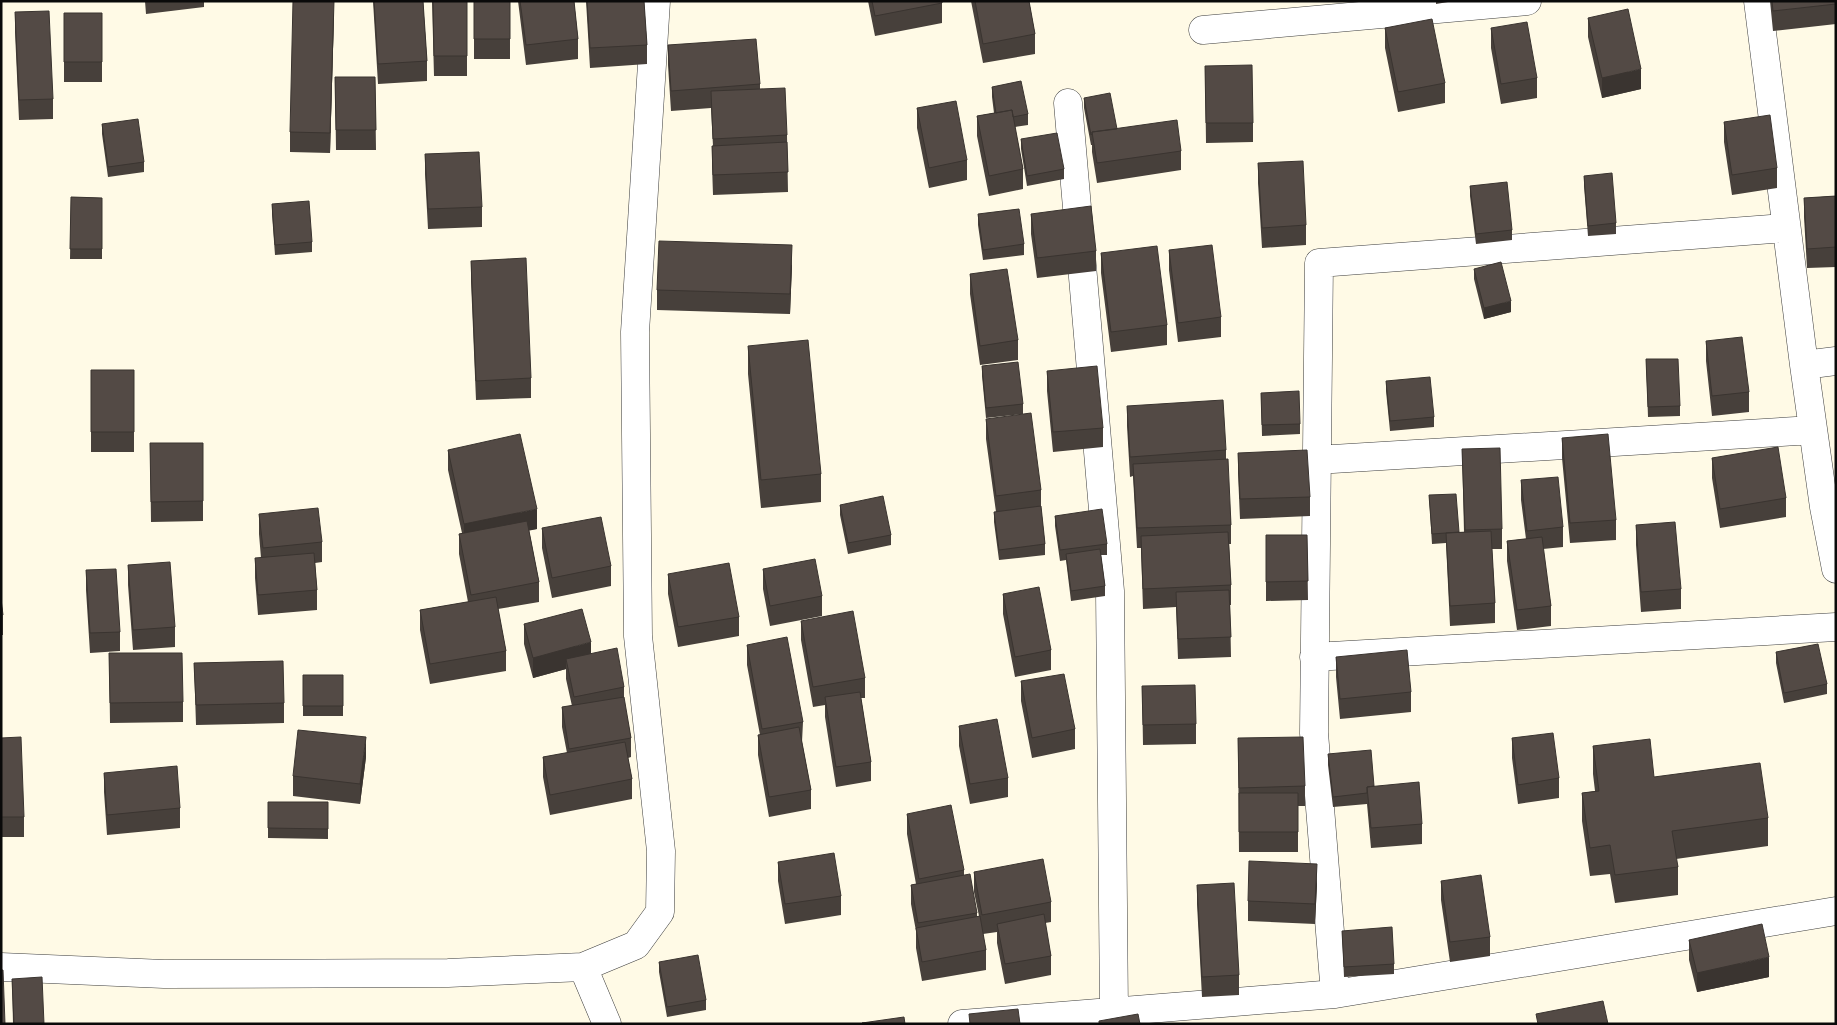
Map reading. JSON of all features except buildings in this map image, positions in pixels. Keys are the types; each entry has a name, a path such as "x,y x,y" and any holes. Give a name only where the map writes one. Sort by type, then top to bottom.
{"street":[{"path":"1,967 164,974 448,972 583,967 636,945 660,912 661,851 638,636 635,332 656,1"},
{"path":"1203,30 1528,1"},
{"path":"1758,1 1785,228 1824,507 1836,569"},
{"path":"1068,103 1110,591 1114,1011"},
{"path":"1335,994 1314,733 1319,263 1785,228"},
{"path":"1804,365 1836,361"},
{"path":"1316,460 1813,430"},
{"path":"1314,657 1836,627"},
{"path":"962,1024 1335,994 1836,911"},
{"path":"583,967 607,1024"}]}
